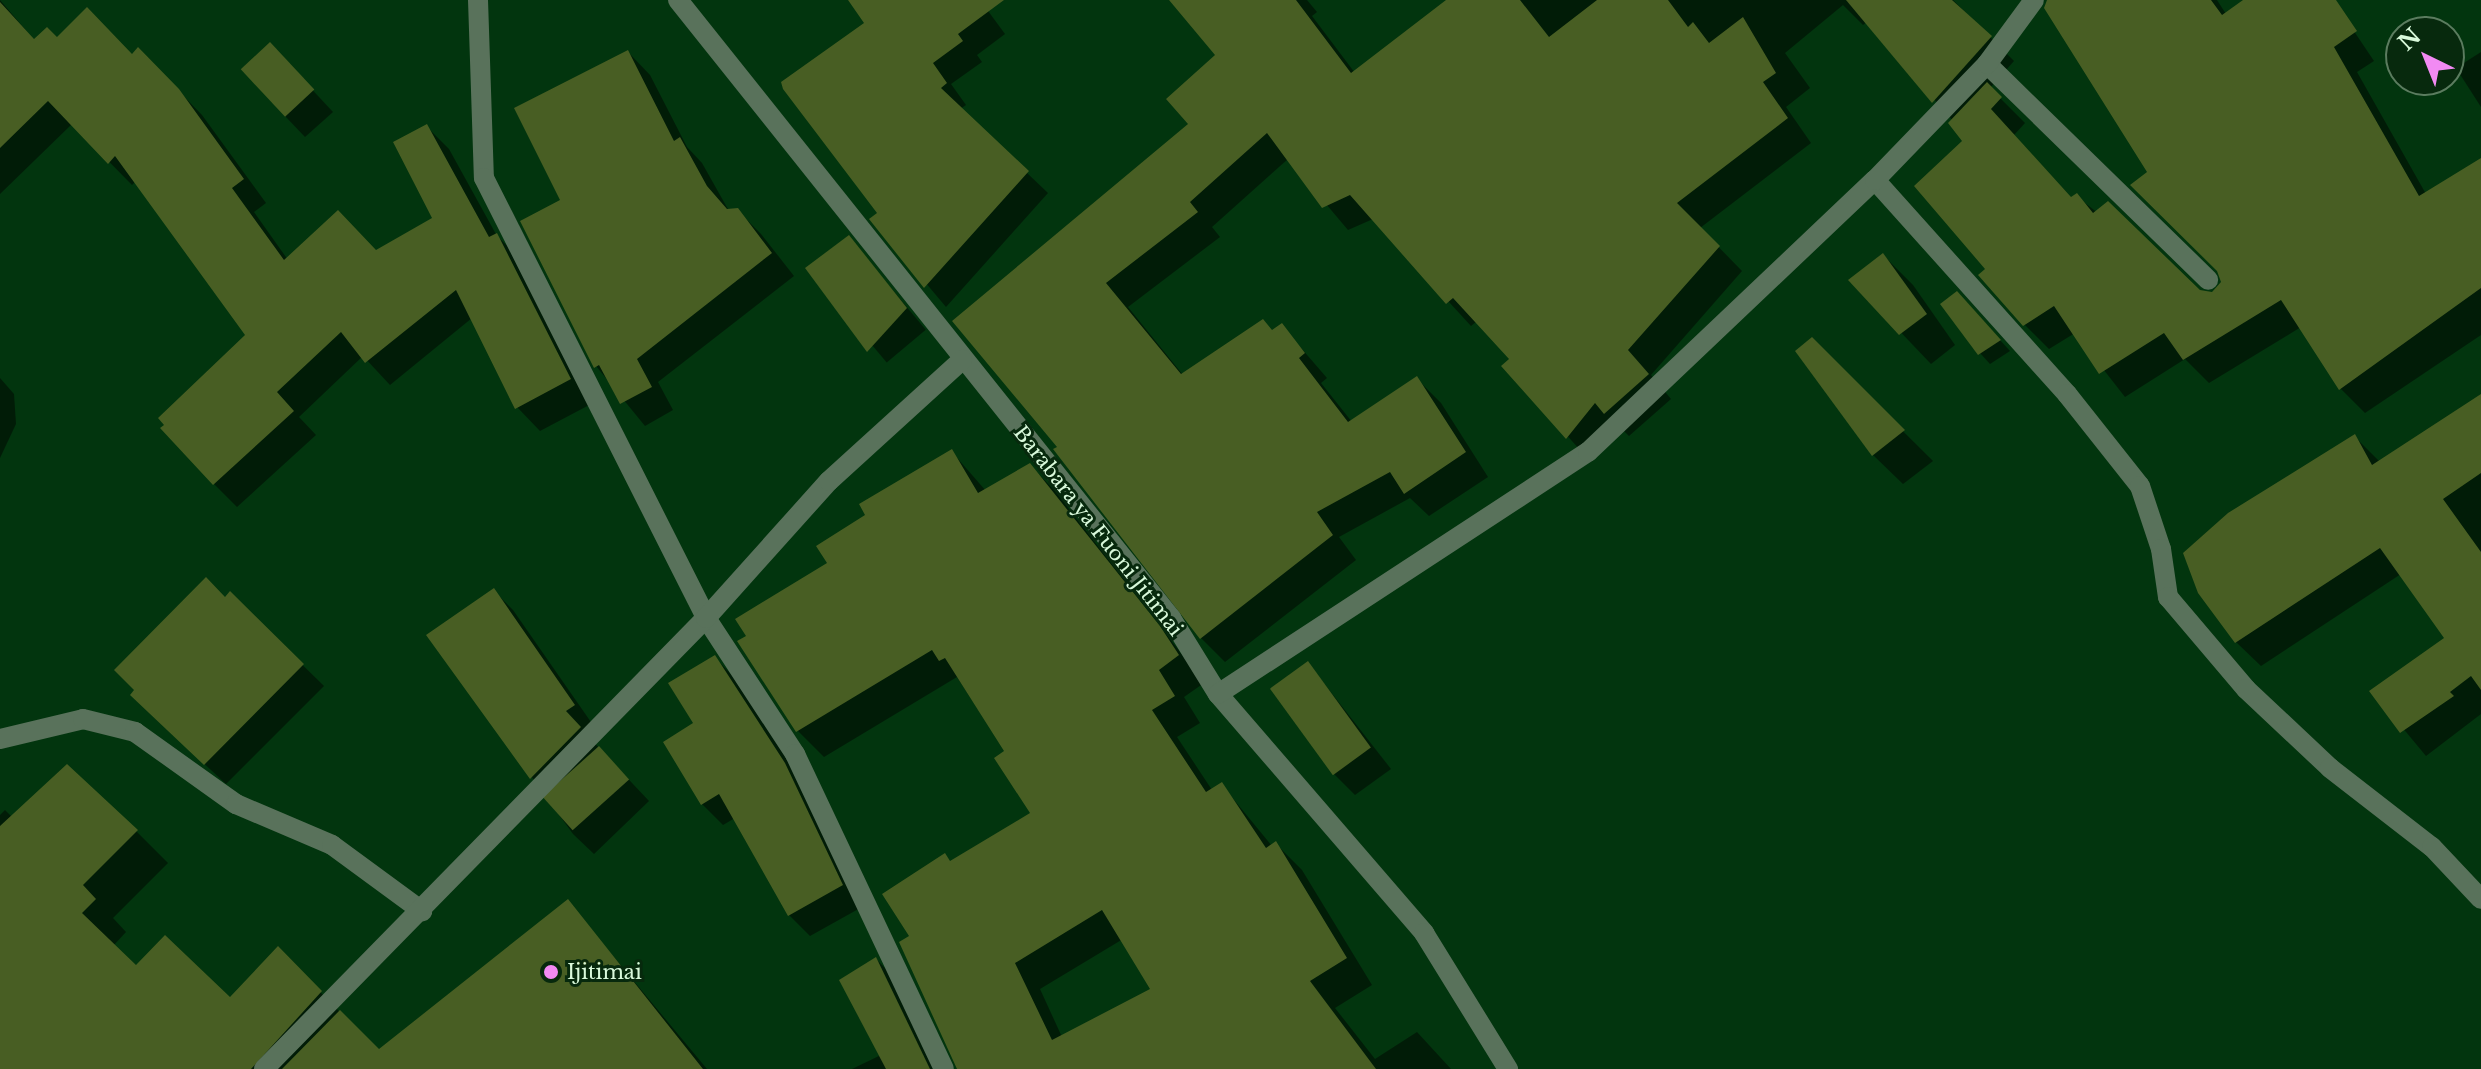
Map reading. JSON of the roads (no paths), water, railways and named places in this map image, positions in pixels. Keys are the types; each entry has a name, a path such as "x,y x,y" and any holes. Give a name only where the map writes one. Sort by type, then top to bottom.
{"street":[{"path":"478,0 484,178 706,618 795,754 944,1069"},
{"name":"Barabara ya Fuoni Jitimai","path":"678,0 962,360 1171,618 1218,694 1424,933 1508,1069"},
{"path":"1218,694 1588,452 1875,180 1987,64 2034,0"},
{"path":"1987,64 2208,280"},
{"path":"1875,180 2067,394 2140,486 2161,549 2168,597 2236,678 2330,768 2432,847 2481,899"},
{"path":"264,1069 706,618 829,481 962,360"},
{"path":"0,739 83,719 135,732 236,804 332,845 422,911"}],"place":[{"name":"Ijitimai","path":"551,972"}]}
